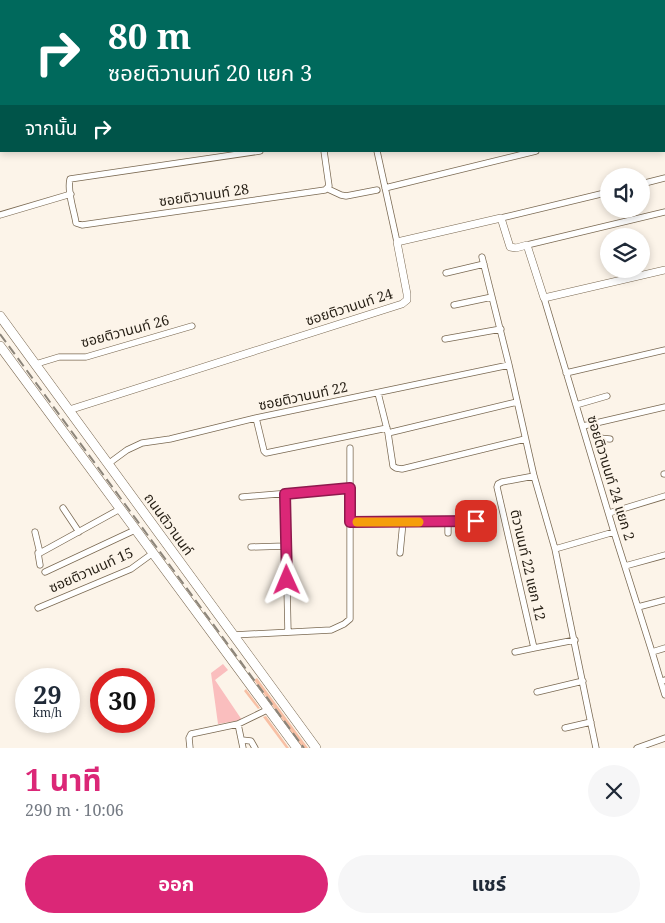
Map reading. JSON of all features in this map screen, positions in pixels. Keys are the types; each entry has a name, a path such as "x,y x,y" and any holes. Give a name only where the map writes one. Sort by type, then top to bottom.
{"main road":[{"name":"ถนนติวานนท์","path":"0,316 316,748"},
{"path":"0,346 296,748"}],"street":[{"path":"0,214 71,194 69,182 70,179 74,178 253,152"},
{"path":"324,152 328,189 346,196 377,190"},
{"path":"377,152 397,242 600,194"},
{"path":"384,188 532,152"},
{"path":"650,182 665,178"},
{"name":"ซอยติวานนท์ 28","path":"71,194 76,222 82,225 328,189"},
{"path":"501,218 510,247 516,248 665,212"},
{"name":"ซอยติวานนท์ 24","path":"69,410 402,304 407,300 407,294 397,242"},
{"path":"527,245 544,298 665,270"},
{"path":"446,273 483,261 510,365 534,476 555,549 596,748"},
{"path":"454,305 492,297"},
{"name":"ซอยติวานนท์ 24 แยก 2","path":"544,298 614,532 663,681 665,695"},
{"name":"ซอยติวานนท์ 26","path":"36,364 59,357 86,357 192,326"},
{"path":"445,340 501,329"},
{"path":"566,373 665,350"},
{"name":"ซอยติวานนท์ 22","path":"108,464 127,450 142,443 170,439 256,418 510,365"},
{"path":"378,393 388,430 393,466 402,469 526,439"},
{"path":"576,405 606,396"},
{"path":"256,418 266,453 388,430 517,402"},
{"path":"583,426 665,407"},
{"path":"593,423 599,438 610,439"},
{"path":"234,635 331,630 350,619 350,448"},
{"name":"ติวานนท์ 22 แยก 12","path":"534,476 502,482 498,484 497,488 534,648"},
{"path":"242,497 350,488"},
{"path":"285,494 288,632"},
{"path":"609,513 665,496"},
{"path":"62,508 79,532"},
{"path":"38,553 120,509"},
{"path":"448,521 448,533"},
{"path":"350,522 476,521"},
{"path":"400,553 403,522"},
{"path":"45,572 135,530"},
{"path":"35,532 40,564"},
{"path":"555,549 614,532"},
{"path":"252,547 286,546"},
{"name":"ซอยติวานนท์ 15","path":"38,608 131,569 153,553"},
{"path":"625,566 665,555"},
{"path":"638,607 665,600"},
{"path":"515,652 575,640"},
{"path":"652,652 665,648"},
{"path":"537,692 583,681"},
{"path":"190,748 189,738 191,734 238,724 269,709"},
{"path":"565,728 591,722"},
{"path":"238,724 243,748"},
{"path":"637,748 665,738"},
{"path":"242,740 251,741 255,748"}],"shaded area":[{"path":"223,664 228,670 215,680 242,720 218,724 211,673"}],"building":[{"path":"257,678 308,748 303,748 254,680"},
{"path":"246,689 260,708 258,709 244,691"},
{"path":"266,716 289,748 286,748 263,717"}],"railway":[{"path":"0,334 304,748"}],"slow traffic":[{"path":"357,522 419,522"}],"route":[{"path":"287,580 285,494 350,488 350,522 476,521"}]}
